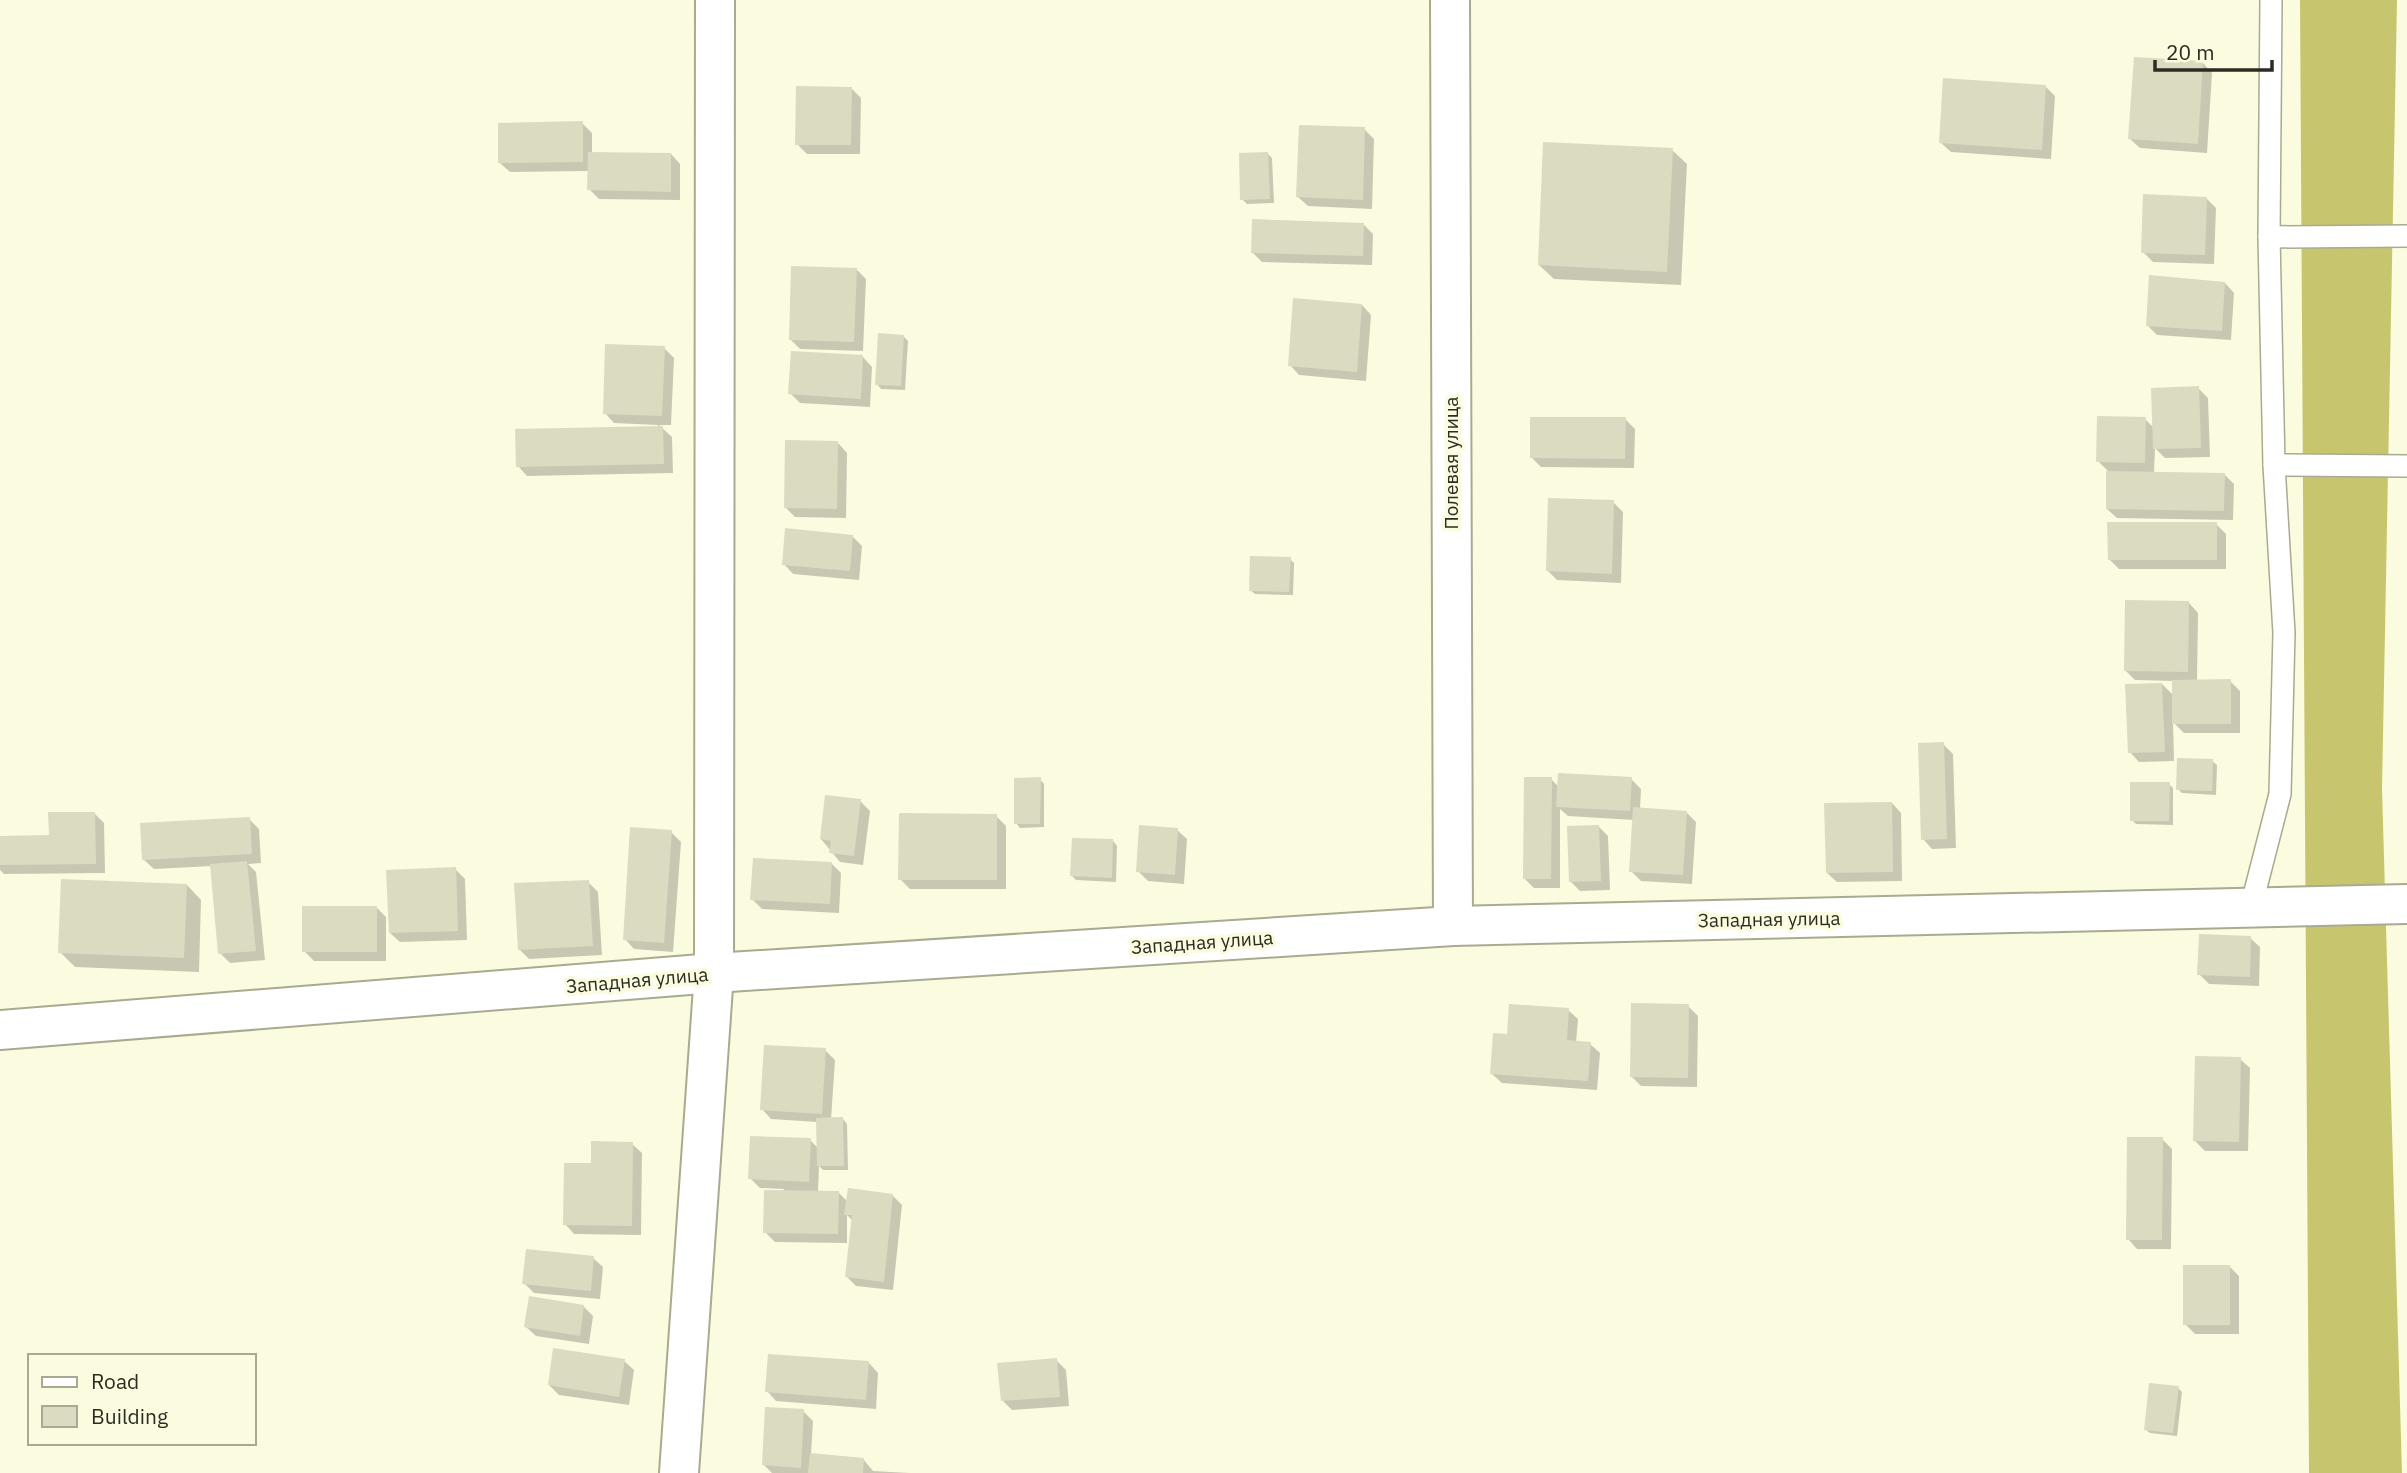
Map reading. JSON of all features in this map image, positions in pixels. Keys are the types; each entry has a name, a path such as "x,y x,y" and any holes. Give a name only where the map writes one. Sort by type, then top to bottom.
{"street":[{"path":"679,1473 714,973 715,0"},
{"name":"Полевая улица","path":"1450,0 1453,926"},
{"name":"Западная улица","path":"0,1030 714,973 1453,926 2407,904"}],"lane":[{"path":"2251,907 2280,794 2284,633 2274,465 2269,237 2271,0"},
{"path":"2269,237 2407,236"},
{"path":"2274,465 2407,466"}],"shaded area":[{"path":"2300,0 2397,0 2382,789 2402,1473 2309,1473"}],"building":[{"path":"2134,57 2203,61 2198,144 2128,139"},
{"path":"1943,78 2046,85 2042,150 1939,143"},
{"path":"796,86 852,87 851,145 795,145"},
{"path":"583,121 583,162 498,163 498,123"},
{"path":"1299,125 1365,127 1363,200 1296,197"},
{"path":"1543,142 1673,148 1667,272 1538,265"},
{"path":"588,152 671,153 671,192 587,190"},
{"path":"1268,152 1270,199 1240,200 1239,153"},
{"path":"2143,194 2207,197 2205,255 2141,253"},
{"path":"1252,219 1364,223 1363,256 1251,253"},
{"path":"791,266 857,268 854,342 789,340"},
{"path":"2149,275 2225,282 2222,331 2146,326"},
{"path":"1293,298 1362,304 1357,372 1288,366"},
{"path":"878,333 904,335 901,386 875,385"},
{"path":"605,344 665,346 662,416 603,414"},
{"path":"791,351 863,355 861,399 788,394"},
{"path":"2199,386 2201,448 2153,449 2151,388"},
{"path":"2097,416 2146,417 2145,463 2096,462"},
{"path":"1530,417 1626,417 1625,459 1530,458"},
{"path":"663,426 664,464 516,467 515,429"},
{"path":"785,440 838,441 837,509 784,508"},
{"path":"2106,471 2225,473 2224,511 2106,509"},
{"path":"1548,498 1614,500 1612,574 1546,571"},
{"path":"2107,522 2217,522 2217,560 2108,560"},
{"path":"785,528 853,535 850,571 782,565"},
{"path":"1250,556 1291,557 1289,592 1249,591"},
{"path":"2125,600 2189,601 2188,672 2124,671"},
{"path":"2231,679 2231,724 2172,724 2172,680"},
{"path":"2162,683 2165,752 2128,753 2125,684"},
{"path":"1944,742 1947,839 1921,840 1918,743"},
{"path":"2177,758 2213,759 2212,791 2176,790"},
{"path":"1558,773 1632,777 1630,811 1556,807"},
{"path":"1041,777 1040,824 1014,824 1014,778"},
{"path":"1524,777 1552,777 1551,879 1523,879"},
{"path":"2130,782 2170,782 2169,821 2130,821"},
{"path":"825,795 861,799 854,856 829,853 831,841 820,839"},
{"path":"1892,802 1893,872 1826,873 1824,803"},
{"path":"1633,807 1687,811 1683,875 1629,872"},
{"path":"48,812 95,812 96,864 0,865 0,836 49,835"},
{"path":"899,813 997,814 997,880 898,880"},
{"path":"250,817 252,854 142,860 140,823"},
{"path":"1139,825 1178,828 1175,875 1136,872"},
{"path":"1599,825 1601,881 1569,882 1567,826"},
{"path":"630,827 672,830 664,943 623,940"},
{"path":"1072,838 1113,839 1112,878 1070,876"},
{"path":"753,858 832,862 830,904 750,900"},
{"path":"247,861 256,951 218,954 210,864"},
{"path":"456,867 458,931 389,933 386,870"},
{"path":"61,879 187,884 184,958 58,953"},
{"path":"589,880 593,946 518,950 514,883"},
{"path":"302,906 377,906 377,952 302,952"},
{"path":"2199,934 2251,936 2250,977 2197,975"},
{"path":"1631,1003 1689,1004 1688,1078 1630,1077"},
{"path":"1509,1004 1569,1008 1567,1040 1591,1042 1588,1081 1490,1074 1493,1033 1507,1034"},
{"path":"764,1045 826,1048 822,1114 760,1110"},
{"path":"2195,1056 2241,1057 2239,1142 2193,1141"},
{"path":"843,1117 844,1166 817,1166 816,1118"},
{"path":"750,1136 811,1138 809,1182 748,1179"},
{"path":"2127,1137 2163,1137 2162,1240 2126,1240"},
{"path":"591,1141 633,1142 632,1226 563,1225 564,1163 591,1163"},
{"path":"848,1188 893,1194 884,1282 845,1277 852,1215 844,1215"},
{"path":"764,1190 839,1191 838,1234 763,1233"},
{"path":"526,1249 594,1256 591,1291 522,1284"},
{"path":"2183,1265 2230,1265 2230,1325 2183,1325"},
{"path":"529,1296 584,1305 580,1336 524,1327"},
{"path":"553,1348 625,1359 619,1397 548,1385"},
{"path":"768,1354 869,1361 866,1400 765,1392"},
{"path":"1057,1358 1060,1397 1001,1401 997,1363"},
{"path":"2149,1383 2179,1386 2173,1433 2144,1430"},
{"path":"765,1407 804,1409 801,1468 762,1465"},
{"path":"810,1453 864,1458 863,1473 808,1473"}]}
